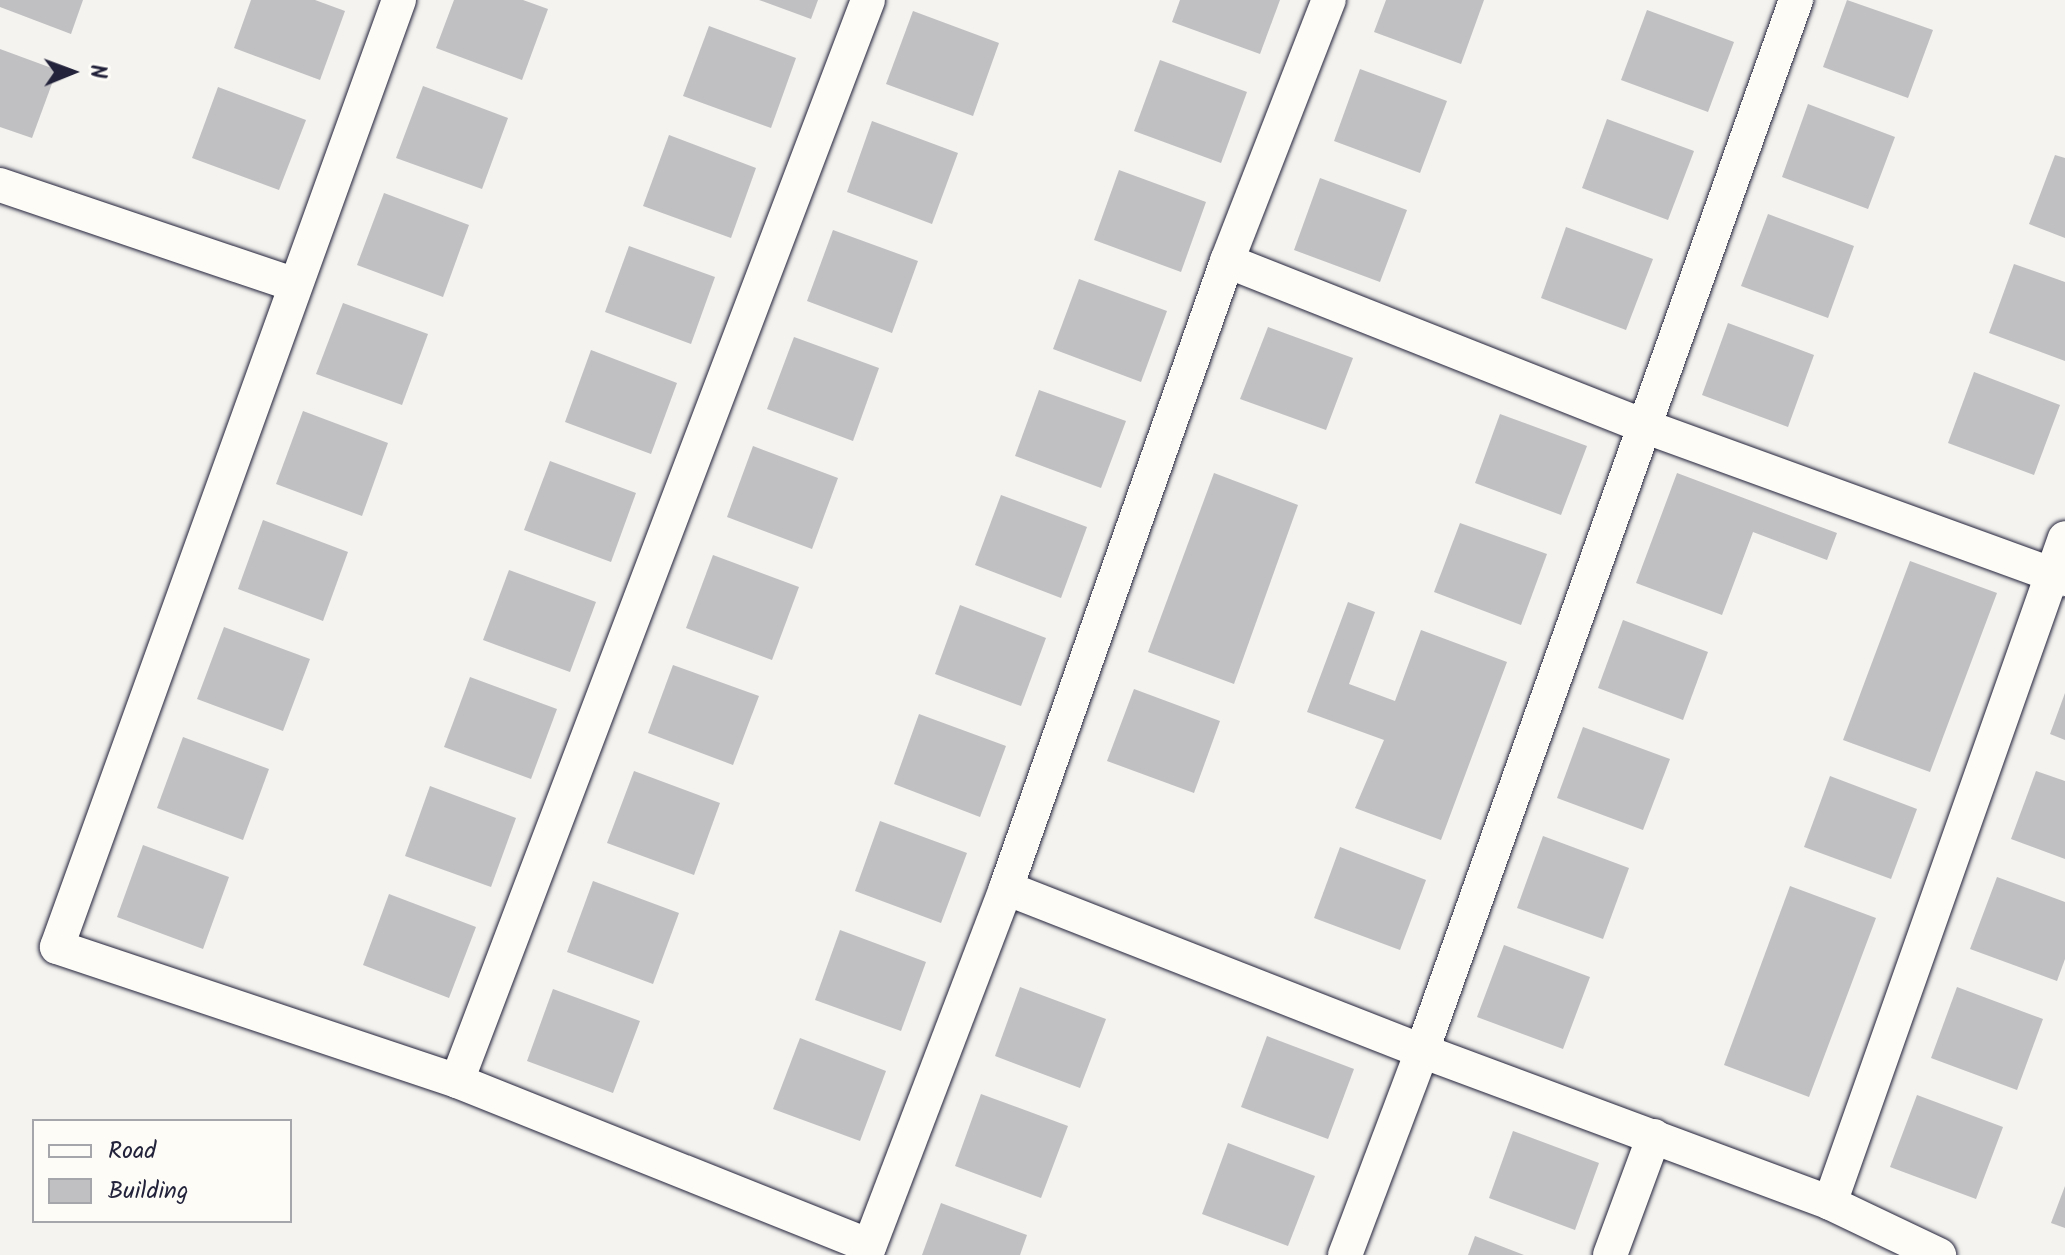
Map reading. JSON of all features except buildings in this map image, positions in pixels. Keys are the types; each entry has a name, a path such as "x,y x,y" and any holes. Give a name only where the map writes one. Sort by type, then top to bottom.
{"street":[{"path":"399,0 57,947 457,1081 868,1251 1006,888 1227,261 1329,0"},
{"path":"457,1081 868,0"},
{"path":"1345,1255 1422,1051 1796,0"},
{"path":"0,185 295,285"},
{"path":"1227,261 1644,426 2058,577"},
{"path":"1830,1203 2058,577 2065,538"},
{"path":"1006,888 1422,1051 1830,1203 1939,1255"},
{"path":"1610,1255 1654,1136"}]}
